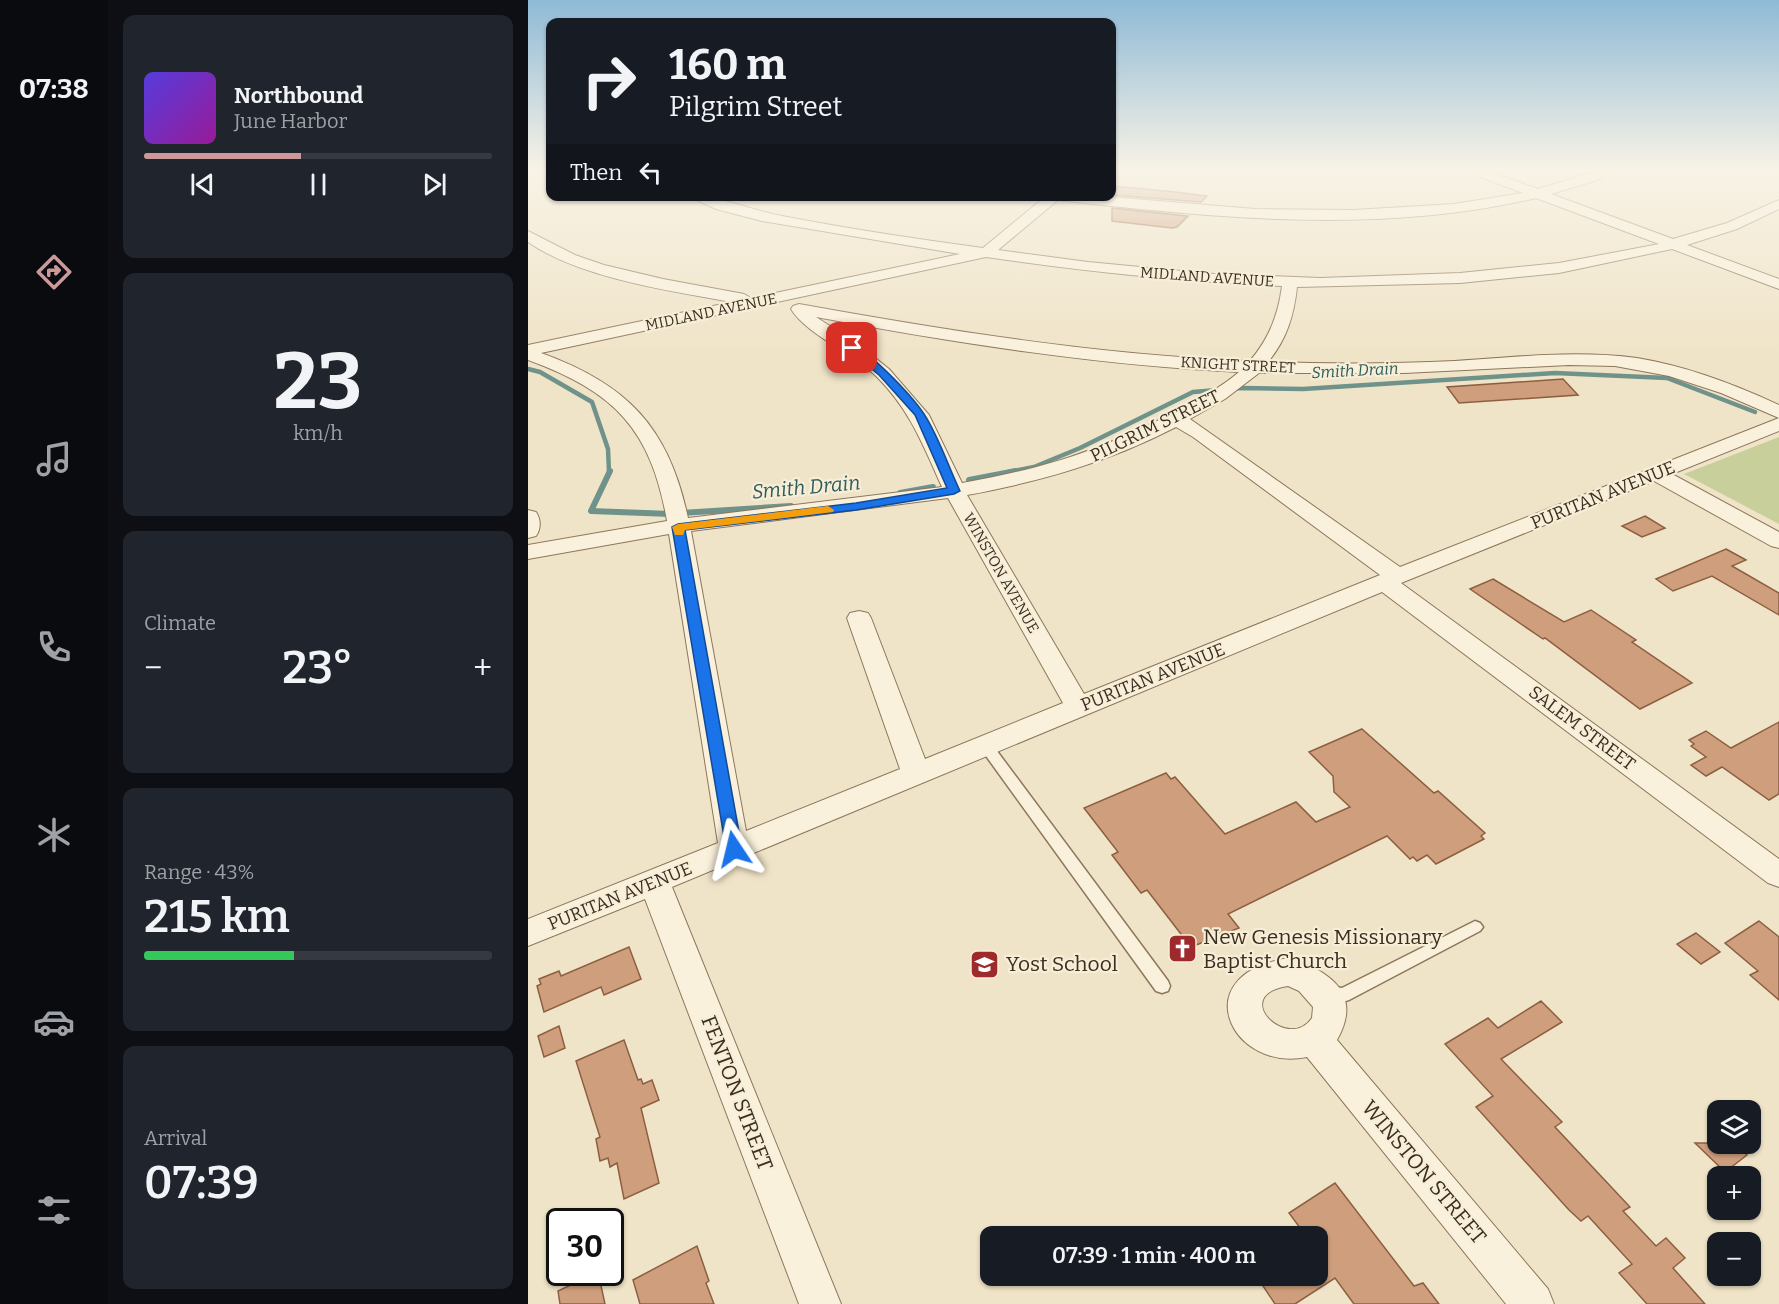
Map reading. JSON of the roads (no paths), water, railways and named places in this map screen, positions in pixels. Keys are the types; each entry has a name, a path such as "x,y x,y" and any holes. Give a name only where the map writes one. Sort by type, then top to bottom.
{"street":[{"path":"840,232 986,253 1012,232"},
{"path":"1639,232 1779,284"},
{"name":"MIDLAND AVENUE","path":"528,352 986,253 1138,273 1290,282 1406,281 1513,273 1603,261 1674,245 1714,232"},
{"path":"528,235 549,249 605,268 668,284 799,309"},
{"name":"PILGRIM STREET","path":"528,552 585,540 856,506 954,491 1023,478 1080,462 1129,443 1224,394 1266,356 1285,321 1290,282"},
{"name":"KNIGHT STREET","path":"799,309 1054,349 1254,367 1366,369 1569,360 1620,362 1657,367 1690,376 1779,412"},
{"name":"WINSTON AVENUE","path":"799,309 814,324 852,348 883,373 904,395 927,426 954,491 1079,708"},
{"path":"528,352 589,378 611,393 646,430 658,454 678,527 734,849"},
{"name":"SALEM STREET","path":"1176,419 1200,433 1779,875"},
{"name":"PURITAN AVENUE","path":"528,933 1391,579 1779,424"},
{"path":"1656,474 1779,541"},
{"path":"528,517 528,531"},
{"path":"859,618 916,774"},
{"name":"FENTON STREET","path":"654,882 820,1304"},
{"path":"1290,972 1304,976 1326,993 1331,1013 1323,1032 1314,1039 1300,1044 1285,1044 1270,1040 1257,1032 1249,1021 1245,1008 1246,996 1252,985 1263,977 1275,973 1290,972"},
{"name":"WINSTON STREET","path":"1314,1039 1533,1304"}],"lane":[{"path":"986,746 1162,986"},
{"path":"1326,993 1343,995 1475,927"}],"waterway":[{"name":"Smith Drain","path":"528,369 540,372 592,402 608,449 609,472"},
{"name":"Smith Drain","path":"1008,472 1034,467 1080,448 1193,392 1242,388 1303,389 1555,373 1667,378 1755,412"},
{"name":"Smith Drain","path":"610,471 591,511 671,514"},
{"name":"Smith Drain","path":"969,480 1016,471"},
{"name":"Smith Drain","path":"900,493 933,487"},
{"name":"Smith Drain","path":"681,513 791,506"}],"place":[{"name":"New Genesis Missionary Baptist Church","path":"1182,949"},
{"name":"Yost School","path":"985,964"}]}
